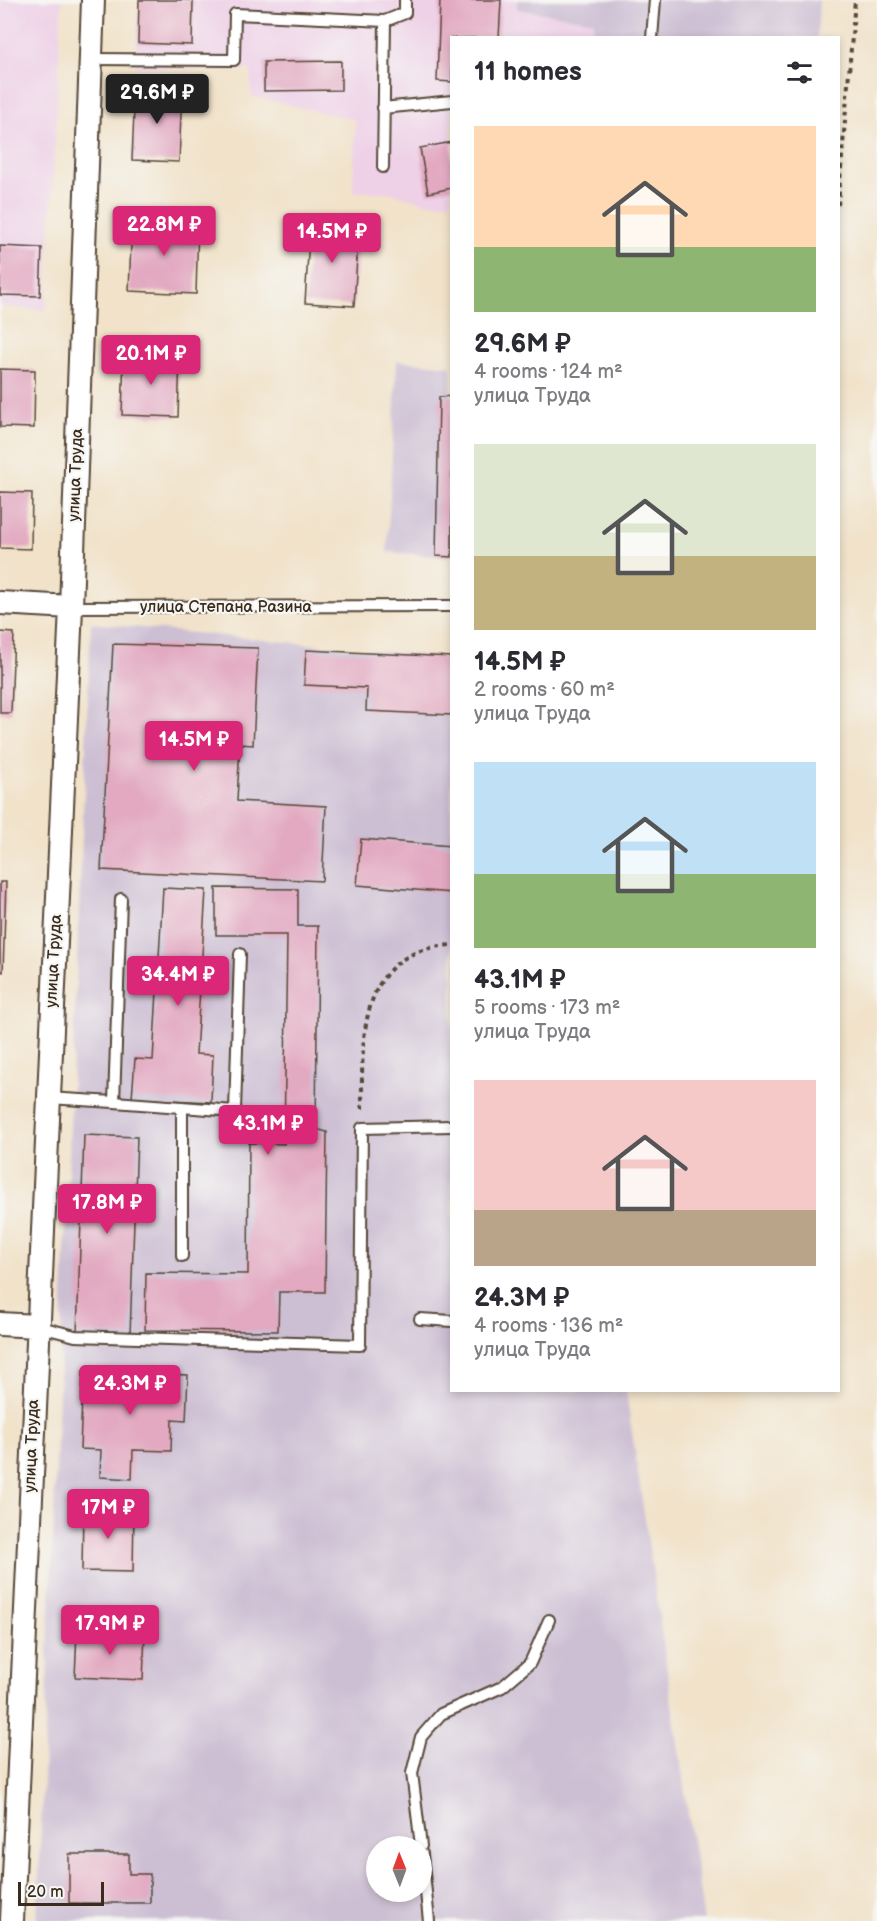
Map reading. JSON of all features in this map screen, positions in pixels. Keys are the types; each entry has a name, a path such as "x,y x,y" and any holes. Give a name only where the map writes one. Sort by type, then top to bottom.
{"street":[{"name":"улица Труда","path":"12,1921 71,607 93,0"},
{"name":"улица Степана Разина","path":"0,603 71,607"},
{"path":"0,1324 37,1326"}],"lane":[{"path":"91,59 234,60 235,14 385,21 405,13 405,0"},
{"path":"652,36 655,0"},
{"path":"382,167 385,21"},
{"path":"383,108 450,101"},
{"name":"улица Степана Разина","path":"71,607 450,606"},
{"path":"114,1102 121,899"},
{"path":"48,1098 235,1111 240,954"},
{"path":"182,1107 182,1256"},
{"path":"37,1326 75,1336 360,1344 362,1128 450,1126"},
{"path":"420,1319 450,1321"},
{"path":"420,1836 412,1773 421,1737 441,1714 502,1687 530,1663 549,1620"},
{"path":"427,1902 429,1921"}],"path":[{"path":"840,181 855,0"},
{"path":"362,1128 365,1020 380,983 401,960 433,946 450,945"}],"shaded area":[{"path":"0,0 62,0 46,310 0,307"},
{"path":"139,0 517,0 517,9 594,21 593,36 450,36 450,203 428,203 389,192 353,192 355,120 251,96 251,70 135,67"},
{"path":"517,0 819,0 817,36 593,36 594,21 517,9"},
{"path":"397,361 450,366 450,557 387,552"},
{"path":"91,623 450,658 450,1392 626,1392 704,1921 37,1921"}],"building":[{"path":"139,0 193,0 192,45 138,43"},
{"path":"440,0 501,0 499,36 450,36 450,82 437,81"},
{"path":"341,61 341,90 264,91 264,62"},
{"path":"135,88 182,90 179,162 132,160"},
{"path":"450,142 450,188 428,193 420,148"},
{"path":"132,220 198,223 196,294 129,291"},
{"path":"310,221 359,224 354,306 305,303"},
{"path":"0,246 42,248 40,296 0,295"},
{"path":"124,354 180,356 178,417 122,415"},
{"path":"0,369 35,370 34,428 0,427"},
{"path":"450,396 450,557 436,556 439,397"},
{"path":"0,492 32,493 31,549 0,548"},
{"path":"0,632 14,633 11,713 0,713"},
{"path":"113,644 258,648 253,745 240,744 237,801 326,806 322,881 101,870"},
{"path":"306,650 450,657 450,715 366,711 367,688 304,685"},
{"path":"361,839 450,846 450,893 357,885"},
{"path":"0,882 6,882 3,972 0,971"},
{"path":"163,888 206,890 196,1054 213,1055 211,1102 132,1098 135,1059 153,1060"},
{"path":"216,888 298,889 298,926 318,926 316,1129 327,1132 325,1292 279,1292 278,1331 145,1330 146,1273 248,1274 249,1143 284,1144 287,935 216,935"},
{"path":"84,1135 137,1137 130,1335 77,1333"},
{"path":"83,1371 188,1375 186,1421 172,1420 171,1451 133,1450 132,1479 100,1477 101,1450 80,1449"},
{"path":"83,1508 134,1510 133,1572 82,1571"},
{"path":"77,1632 145,1634 143,1680 75,1677"},
{"path":"69,1854 129,1854 129,1874 150,1874 150,1903 69,1903"}]}
